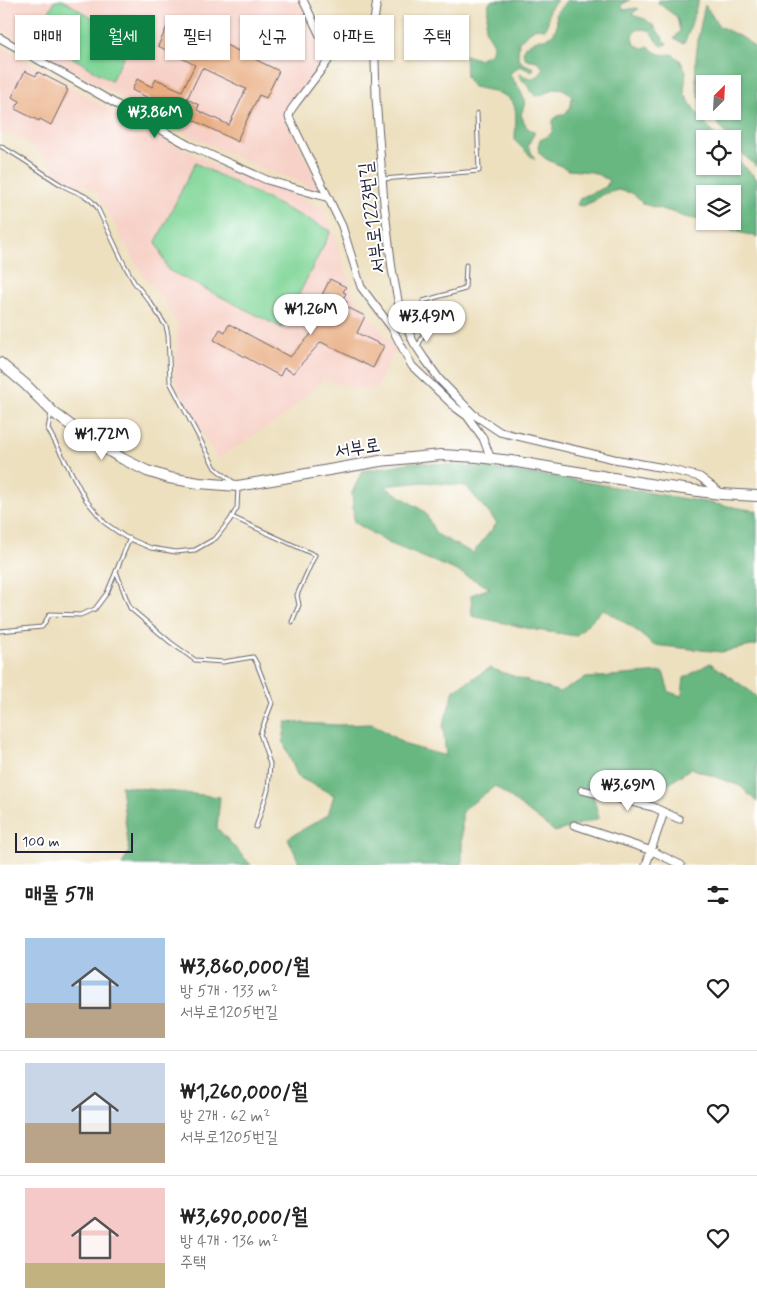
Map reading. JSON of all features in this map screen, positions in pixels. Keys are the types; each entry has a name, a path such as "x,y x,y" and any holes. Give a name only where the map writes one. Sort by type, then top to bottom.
{"main road":[{"name":"서부로","path":"0,363 51,410 92,441 147,472 169,478 199,483 238,486 380,461 414,456 441,455 491,459 721,494 757,496"}],"street":[{"name":"서부로1223번길","path":"303,0 328,52 328,61 291,110 289,117 330,198"},
{"name":"서부로1223번길","path":"377,0 374,21 376,98 384,203 392,269 401,316 417,348 442,381 473,414 500,432 614,460 664,468 700,477 721,494"},
{"path":"0,38 188,145 267,180 330,198 342,226 361,288 392,328 412,366 467,416 483,438 491,459"},
{"path":"434,387 442,381"},
{"path":"582,790 653,807 679,819"},
{"path":"646,865 664,812"},
{"path":"574,826 652,851 681,865"}],"lane":[{"path":"382,179 479,171 476,114"},
{"path":"0,146 14,153 59,184 84,194 92,200 134,282 166,326 170,382 215,468 238,486 236,508 232,517 216,538 196,550 176,552 151,548 130,538 105,523 86,500 48,429 51,410"},
{"path":"417,348 424,330 423,301 465,289 466,265"},
{"path":"232,517 315,554 298,595 299,605 292,622"},
{"path":"0,631 42,627 50,614 80,615 95,608 107,592 130,538"},
{"path":"116,571 130,608 170,642 195,660 223,662 253,657 257,664 272,703 260,734 270,764 268,790 256,827"}],"shaded area":[{"path":"0,0 298,0 315,35 315,60 322,60 288,106 285,117 321,190 316,191 293,179 258,167 194,138 55,60 80,60 80,15 15,15 15,37 0,29"},
{"path":"0,45 15,54 15,60 25,60 106,108 218,167 281,190 322,208 335,237 353,295 396,349 374,392 323,380 287,414 217,459 174,378 178,326 163,299 142,274 97,193 87,186 68,184 42,155 22,138 8,133 0,133"}],"green space":[{"path":"63,0 90,17 90,60 122,60 111,81 76,60 80,60 80,15 48,15 54,2"},
{"path":"492,0 557,0 549,10 545,29 535,28 519,41 518,57 522,63 534,68 532,72 520,66 509,74 520,89 525,102 521,115 527,128 535,132 528,145 535,160 515,141 516,115 513,103 509,98 498,93 473,87 466,77 465,60 469,60 469,56 478,59 492,53 493,42 485,29 489,3"},
{"path":"567,0 630,0 621,5 624,10 639,9 632,15 645,19 654,26 667,44 662,46 655,40 652,32 645,29 636,30 633,37 635,45 643,48 649,46 656,53 672,54 680,60 686,71 684,93 696,112 696,120 703,120 711,130 696,130 696,175 741,175 741,163 757,179 757,237 731,230 741,230 741,185 696,185 696,219 643,204 632,193 618,190 601,195 583,206 577,205 580,198 606,187 609,180 592,172 569,170 546,159 539,153 538,146 540,140 551,133 553,120 565,114 571,106 572,96 566,91 557,88 535,96 519,76 520,74 534,77 542,72 543,68 537,61 526,59 523,53 525,46 539,39 546,39 554,33 557,25 556,13"},
{"path":"659,0 699,0 684,43 674,39 680,31 677,17 658,3"},
{"path":"705,5 719,26 745,39 757,50 757,167 741,153 741,130 723,130 715,120 741,120 741,75 696,75 696,58"},
{"path":"195,163 331,231 282,328 168,270 156,242"},
{"path":"414,462 475,467 556,477 757,511 757,645 721,652 653,645 632,627 603,609 576,636 536,630 472,616 471,595 490,588 455,570 388,543 354,522 352,493 362,471","holes":["424,482 466,486 497,523 473,553 436,534 425,512 384,486"]},
{"path":"710,663 757,698 757,802 740,786 691,768 665,787 647,784 617,786 589,780 599,818 555,832 495,786 462,811 462,865 300,865 288,838 328,815 334,795 298,777 283,741 286,722 337,725 373,724 406,745 446,756 443,726 454,690 490,668 559,692 586,678 663,672 669,692 682,696 684,678"},
{"path":"121,786 220,797 217,828 251,865 122,865 129,851"}],"building":[{"path":"165,31 165,50 158,46"},
{"path":"230,47 240,52 240,60 257,60 279,71 266,98 259,95 239,136 238,142 132,90 137,79 152,87 156,79 182,91 195,65 185,60 230,60","holes":["202,68 246,89 229,125 197,110 199,105 187,99"]},
{"path":"25,71 36,76 38,72 67,87 66,89 68,90 51,125 15,109 20,101 12,97"},
{"path":"330,279 346,287 343,292 346,293 343,299 347,302 345,306 365,316 357,333 384,346 373,368 321,342 293,373 284,368 280,376 214,340 220,329 225,332 229,324 290,357 314,331 307,327 309,323 306,322 311,312 313,313"}]}
